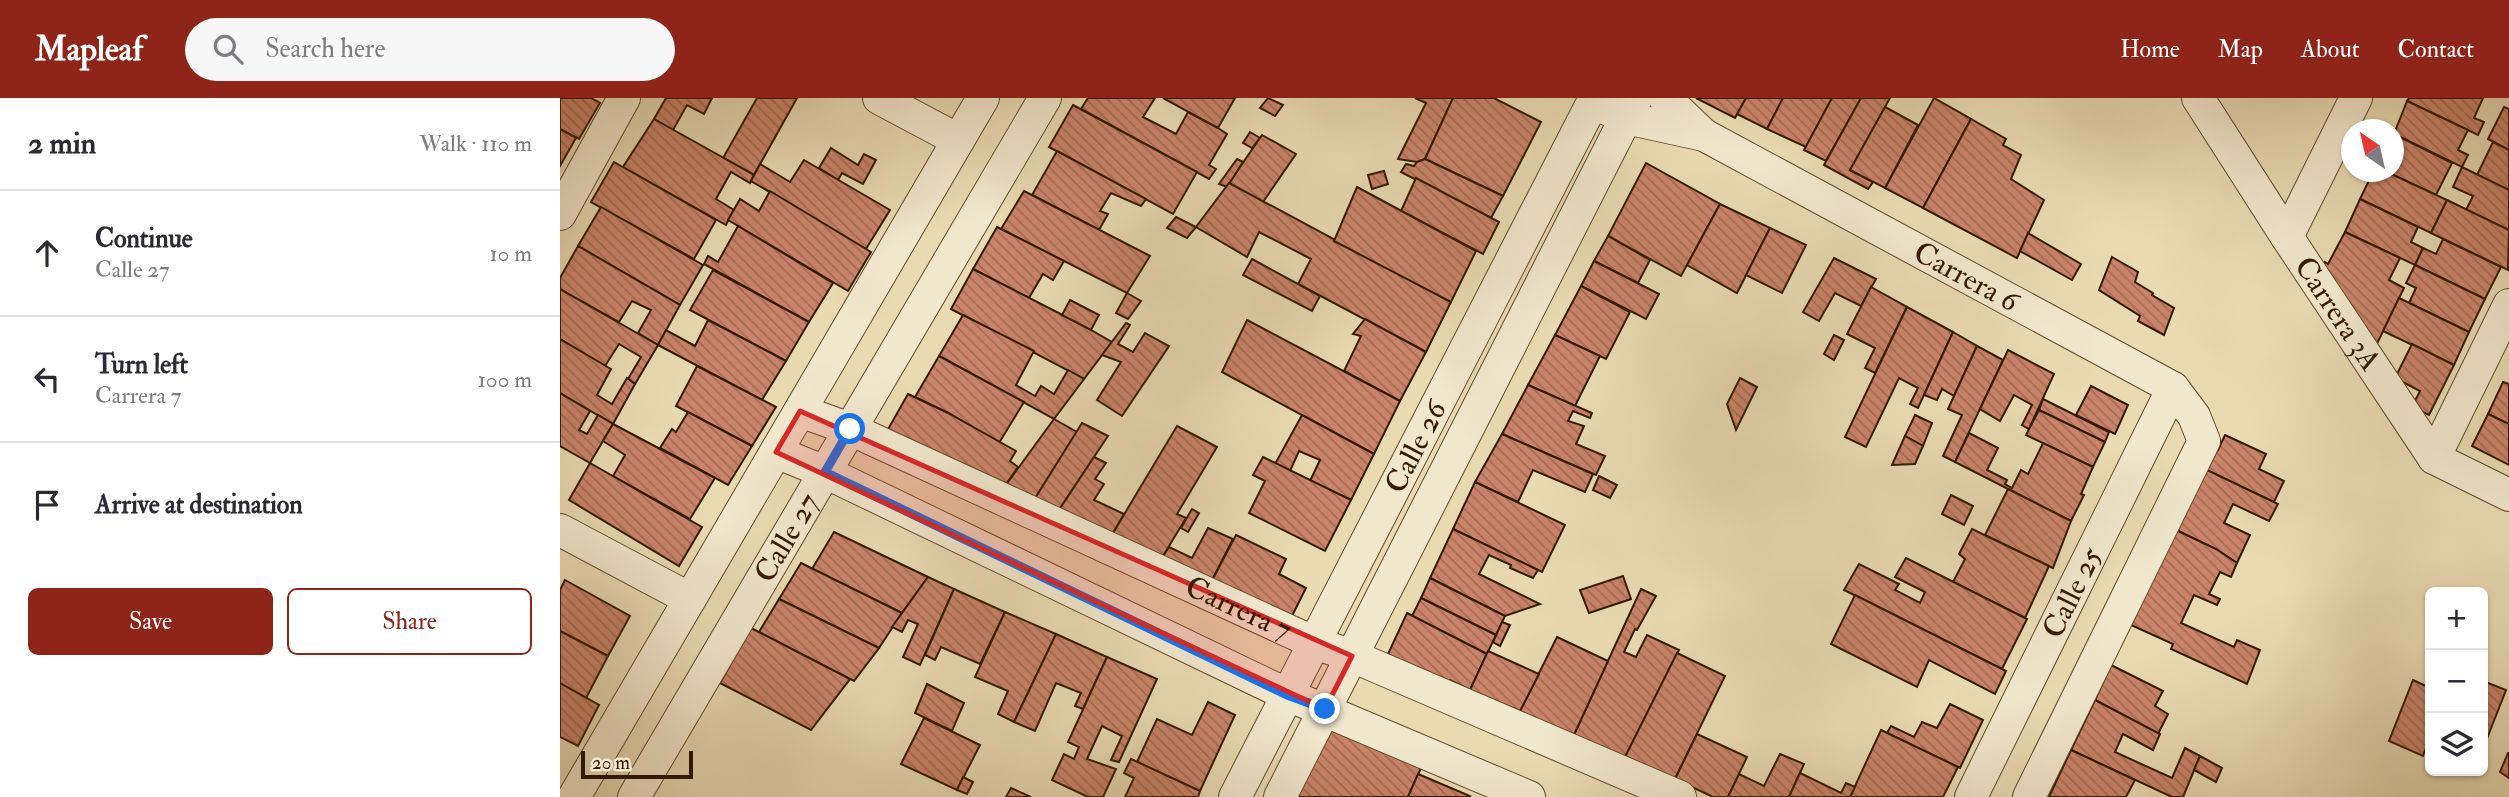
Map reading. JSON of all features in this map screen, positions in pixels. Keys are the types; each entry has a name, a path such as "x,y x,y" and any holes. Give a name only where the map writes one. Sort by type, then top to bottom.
{"street":[{"path":"560,214 624,98"},
{"path":"879,98 958,140"},
{"name":"Calle 27","path":"574,797 983,98"},
{"name":"Calle 27","path":"634,797 1045,98"},
{"name":"Carrera 6","path":"1665,98 1704,135"},
{"name":"Carrera 3A","path":"2198,98 2434,458"},
{"path":"2287,237 2356,98"},
{"name":"Carrera 6","path":"1592,99 1631,108 1704,135 2173,388 2194,416 2204,441"},
{"name":"Calle 26","path":"1235,797 1592,99"},
{"name":"Calle 26","path":"1280,797 1631,108"},
{"path":"2509,304 2434,458 2509,495"},
{"name":"Calle 25","path":"1971,797 2173,388"},
{"name":"Carrera 7","path":"800,411 850,429 1315,643 1352,656 1680,797"},
{"name":"Calle 25","path":"2029,797 2204,441"},
{"name":"Carrera 7","path":"776,452 825,472 1287,695 1529,797"},
{"path":"560,530 690,599"}],"highlighted area":[{"path":"800,411 1352,656 1325,709 776,452"}],"building":[{"path":"560,98 591,98 600,103 579,139 560,129"},
{"path":"666,98 712,98 704,114 687,105 673,130 654,119"},
{"path":"757,98 797,98 754,175 723,158"},
{"path":"1088,98 1155,98 1143,117 1176,134 1188,112 1218,128 1227,134 1209,165 1216,169 1209,179 1081,109"},
{"path":"1163,98 1235,98 1218,128"},
{"path":"1268,98 1283,105 1275,116 1260,108"},
{"path":"1415,98 1453,98 1425,159 1417,162 1398,159 1426,103"},
{"path":"1453,98 1494,98 1541,122 1503,196 1425,159"},
{"path":"1696,98 1746,98 1735,118"},
{"path":"1746,98 1783,98 1767,129 1737,114"},
{"path":"1783,98 1832,98 1806,147 1767,129"},
{"path":"1832,98 1861,98 1826,161 1804,150"},
{"path":"1861,98 1890,98 1850,170 1873,182 1868,189 1824,165"},
{"path":"1934,98 1971,119 1923,208 1885,188"},
{"path":"2409,98 2483,98 2474,118 2484,122 2478,135 2407,101"},
{"path":"2407,101 2468,130 2458,150 2468,155 2462,167 2404,139 2404,119 2400,119"},
{"path":"1073,105 1197,172 1173,214 1049,147"},
{"path":"1885,107 1918,125 1885,188 1850,170"},
{"path":"2504,107 2509,109 2509,150 2488,139"},
{"path":"654,119 754,175 750,183 731,172 716,199 734,210 726,225 623,167"},
{"path":"1971,119 2006,139 2003,145 2021,155 2011,179 2044,200 2017,258 1923,208"},
{"path":"560,129 576,138 560,166"},
{"path":"1250,132 1260,138 1252,148 1243,143"},
{"path":"1262,135 1296,154 1263,202 1229,183"},
{"path":"2404,139 2452,163 2436,195 2404,180"},
{"path":"2493,142 2509,150 2509,190 2477,175"},
{"path":"831,148 858,165 864,154 876,160 863,184 842,173 838,180 819,168"},
{"path":"1057,151 1146,199 1141,206 1111,193 1100,211 1108,214 1099,230 1032,195"},
{"path":"1237,159 1243,162 1227,187 1219,184"},
{"path":"1425,159 1503,196 1491,218 1401,172 1406,164 1414,166"},
{"path":"804,160 890,210 866,249 751,181 760,164 790,182"},
{"path":"614,162 716,220 694,259 591,202"},
{"path":"1646,163 1720,204 1681,276 1608,236"},
{"path":"2462,167 2509,190 2509,230 2466,210 2473,196 2453,187"},
{"path":"1384,171 1388,184 1372,189 1368,175"},
{"path":"1416,178 1499,222 1483,254 1401,211"},
{"path":"2404,180 2447,200 2431,233 2360,199 2368,182"},
{"path":"1229,183 1451,302 1426,352 1298,284 1311,259 1259,232 1247,257 1196,227"},
{"path":"1357,187 1476,251 1451,302 1334,241"},
{"path":"770,191 871,252 848,291 728,220 740,199 759,211"},
{"path":"1024,191 1150,256 1127,293 1001,229"},
{"path":"2360,199 2418,227 2411,242 2423,248 2415,265 2345,232"},
{"path":"2447,200 2509,230 2508,270 2431,233"},
{"path":"1720,204 1770,228 1737,293 1687,265"},
{"path":"601,207 703,265 680,305 578,246"},
{"path":"1176,217 1196,227 1187,238 1167,228"},
{"path":"738,226 833,283 809,322 704,264 708,256 718,262"},
{"path":"997,227 1064,261 1053,280 1043,274 1029,298 973,269"},
{"path":"1770,228 1806,245 1782,293 1746,275"},
{"path":"2345,232 2400,258 2389,280 2404,288 2375,348 2318,277"},
{"path":"2028,233 2081,264 2072,280 2020,251"},
{"path":"1608,236 1650,260 1638,283 1594,261"},
{"path":"2443,239 2501,267 2485,299 2415,265 2423,248 2436,254"},
{"path":"578,246 680,305 658,345 638,333 651,310 632,301 619,322 560,289 560,278"},
{"path":"2112,257 2138,272 2135,282 2174,308 2164,335 2138,321 2140,316 2099,290"},
{"path":"1834,258 1876,279 1861,306 1835,293 1819,321 1803,312"},
{"path":"1252,259 1320,296 1312,311 1243,275"},
{"path":"1594,261 1659,294 1646,319 1581,286"},
{"path":"2415,265 2485,299 2469,332 2409,303 2416,288 2406,283"},
{"path":"973,269 1112,342 1084,379 951,309"},
{"path":"713,270 809,322 786,361 690,310"},
{"path":"1581,286 1630,312 1606,359 1555,335"},
{"path":"1871,287 1907,307 1875,373 1865,368 1875,348 1847,334"},
{"path":"560,289 658,345 635,384 628,379 641,357 619,344 605,366 560,339"},
{"path":"1127,293 1141,301 1128,319 1116,313"},
{"path":"2399,298 2469,332 2454,365 2383,331"},
{"path":"1070,300 1099,315 1091,330 1062,315"},
{"path":"1907,307 1953,332 1918,408 1910,404 1918,388 1899,378 1866,447 1845,437"},
{"path":"963,315 1034,351 1016,385 1035,396 1041,386 1054,394 1068,370 1084,379 1054,419 939,356"},
{"path":"1365,319 1426,352 1400,401 1344,371 1361,336 1353,334"},
{"path":"708,320 786,361 762,400 658,345 666,330 695,346"},
{"path":"1247,320 1400,401 1374,454 1222,372"},
{"path":"1126,323 1130,325 1118,344 1133,352 1145,333 1169,346 1122,416 1097,400 1121,362 1102,355"},
{"path":"1953,332 1977,346 1954,396 1942,389 1937,400 1924,395"},
{"path":"1555,335 1600,356 1575,406 1528,385"},
{"path":"1834,335 1844,340 1834,360 1824,354"},
{"path":"560,339 611,369 597,395 612,404 627,378 635,384 613,424 560,393"},
{"path":"2412,344 2454,365 2429,415 2412,407 2420,391 2395,378"},
{"path":"1977,346 2003,360 1955,462 1943,456 1962,415 1948,409"},
{"path":"2008,350 2054,374 2029,429 2022,425 2032,405 2014,395 2000,421 1980,409"},
{"path":"939,356 1024,402 999,443 915,397"},
{"path":"697,366 776,407 752,446 676,406"},
{"path":"1740,378 1757,387 1736,430 1727,404"},
{"path":"2503,382 2509,384 2509,424 2488,414"},
{"path":"1528,385 1592,413 1590,418 1573,411 1568,421 1584,426 1576,444 1605,456 1596,475 1502,434"},
{"path":"2091,386 2128,405 2115,434 2076,415"},
{"path":"560,393 590,411 579,430 587,434 598,415 613,424 590,463 560,446"},
{"path":"908,394 1016,451 1010,461 1018,467 1000,493 883,438"},
{"path":"2043,399 2109,432 2105,442 2039,410"},
{"path":"2039,410 2105,442 2093,467 2026,435"},
{"path":"688,412 752,446 728,485 660,448 672,429 676,432"},
{"path":"2488,414 2509,424 2509,465 2472,446"},
{"path":"1302,415 1374,454 1351,500 1310,481 1320,460 1299,451 1290,471 1275,464"},
{"path":"1915,415 1932,423 1923,446 1905,436"},
{"path":"1054,419 1077,432 1029,508 1000,493"},
{"path":"1082,423 1108,436 1053,519 1029,508"},
{"path":"613,424 715,478 690,519 613,476 625,455 603,441"},
{"path":"1177,426 1217,447 1177,514 1186,518 1157,566 1107,543"},
{"path":"1969,433 1998,448 1987,470 2007,480 2005,484 2012,488 2021,470 2028,474 2043,443 2093,467 2081,494 2084,495 2071,521 1955,462"},
{"path":"1502,434 1593,474 1585,492 1533,470 1518,502 1475,482"},
{"path":"2225,435 2266,454 2259,469 2284,481 2274,502 2199,467 2209,445 2218,450"},
{"path":"1905,436 1923,446 1915,464 1892,465"},
{"path":"1094,457 1106,463 1095,479 1104,484 1094,500 1124,514 1107,543 1053,519"},
{"path":"1263,457 1351,500 1325,551 1249,513 1265,481 1253,475"},
{"path":"590,463 702,527 679,566 569,500"},
{"path":"2205,469 2278,504 2269,521 2233,504 2224,523 2250,535 2237,563 2216,549 2176,530"},
{"path":"1599,476 1617,485 1610,498 1593,490"},
{"path":"1475,482 1565,525 1542,572 1453,529"},
{"path":"2008,489 2071,521 2053,568 1985,535"},
{"path":"1951,495 1973,506 1964,525 1942,514"},
{"path":"1192,509 1199,513 1188,532 1181,528"},
{"path":"1208,528 1233,539 1207,590 1157,566 1169,547 1192,558"},
{"path":"1453,529 1538,570 1533,578 1489,555 1479,574 1540,604 1505,616 1430,578"},
{"path":"1972,529 2049,566 2025,618 1953,582 1965,559 1959,554"},
{"path":"2176,530 2216,549 2237,563 2231,577 2220,572 2209,594 2220,599 2217,605 2194,595 2181,623 2234,647 2237,640 2260,650 2247,684 2171,649 2173,644 2131,625"},
{"path":"834,532 928,577 902,613 812,569"},
{"path":"1236,535 1286,559 1279,574 1306,588 1290,620 1207,590"},
{"path":"1906,558 2027,619 2002,669 1844,590 1859,564 1899,584 1895,590 1920,603 1925,592 1895,577"},
{"path":"801,563 902,613 879,648 779,599"},
{"path":"1623,576 1631,599 1589,613 1580,590"},
{"path":"928,577 954,589 920,665 903,657 918,624 908,620 902,632 892,627"},
{"path":"1430,578 1505,616 1496,635 1421,598"},
{"path":"565,580 630,616 608,656 560,631 560,590"},
{"path":"954,589 1005,612 980,664 941,647 935,660 925,655"},
{"path":"1641,589 1656,596 1624,652 1636,657 1647,635 1679,650 1619,769 1573,737"},
{"path":"1855,595 2006,671 1995,694 1929,660 1917,687 1831,644"},
{"path":"1421,598 1496,635 1487,654 1412,616"},
{"path":"779,599 879,648 854,681 759,632"},
{"path":"1005,612 1056,634 1014,722 998,714 1008,691 975,677"},
{"path":"1407,613 1487,654 1470,690 1450,680 1447,685 1388,654"},
{"path":"1502,622 1510,625 1500,646 1493,642"},
{"path":"751,628 850,679 811,730 720,683"},
{"path":"560,631 608,656 586,698 560,683"},
{"path":"1056,634 1107,657 1083,709 1075,706 1081,693 1056,683 1035,731 1014,722"},
{"path":"1557,637 1608,661 1573,737 1519,713"},
{"path":"1488,651 1539,674 1519,713 1470,690"},
{"path":"1677,653 1725,676 1672,785 1623,761"},
{"path":"1107,657 1157,679 1119,762 1111,760 1122,736 1102,726 1087,759 1116,769 1103,797 1088,797 1052,780 1064,754 1074,759 1079,747 1068,742"},
{"path":"2111,665 2163,691 2155,706 2168,714 2158,734 2095,700"},
{"path":"2413,680 2425,686 2423,756 2389,741"},
{"path":"560,683 599,705 578,746 560,737"},
{"path":"2488,683 2506,690 2488,736"},
{"path":"927,684 964,703 952,731 915,713"},
{"path":"2095,700 2160,734 2153,750 2123,734 2115,752 2172,778 2185,748 2200,756 2183,797 2172,797 2071,750"},
{"path":"1208,702 1235,715 1200,791 1137,762 1157,719 1192,735"},
{"path":"1950,704 1983,720 1960,768 1887,733 1891,726 1914,737 1922,722 1937,728"},
{"path":"924,718 980,745 957,790 901,764"},
{"path":"1330,727 1421,768 1408,797 1296,797"},
{"path":"1881,730 1958,767 1943,797 1850,797"},
{"path":"1697,734 1747,757 1728,797 1713,797 1675,779"},
{"path":"2071,750 2135,780 2126,797 2049,797"},
{"path":"2509,753 2509,778 2500,772"},
{"path":"1780,754 1804,764 1789,797 1728,797 1739,774 1764,786"},
{"path":"2200,756 2222,768 2216,782 2194,770"},
{"path":"1131,759 1200,791 1198,797 1125,797 1134,778 1124,773"},
{"path":"1800,773 1841,793 1846,783 1855,787 1850,797 1789,797"},
{"path":"1418,774 1470,796 1408,797"},
{"path":"963,777 973,782 967,794 957,790"},
{"path":"1011,788 1031,797 1006,797"}],"route":[{"path":"850,429 825,472 1287,695 1325,709"}]}
